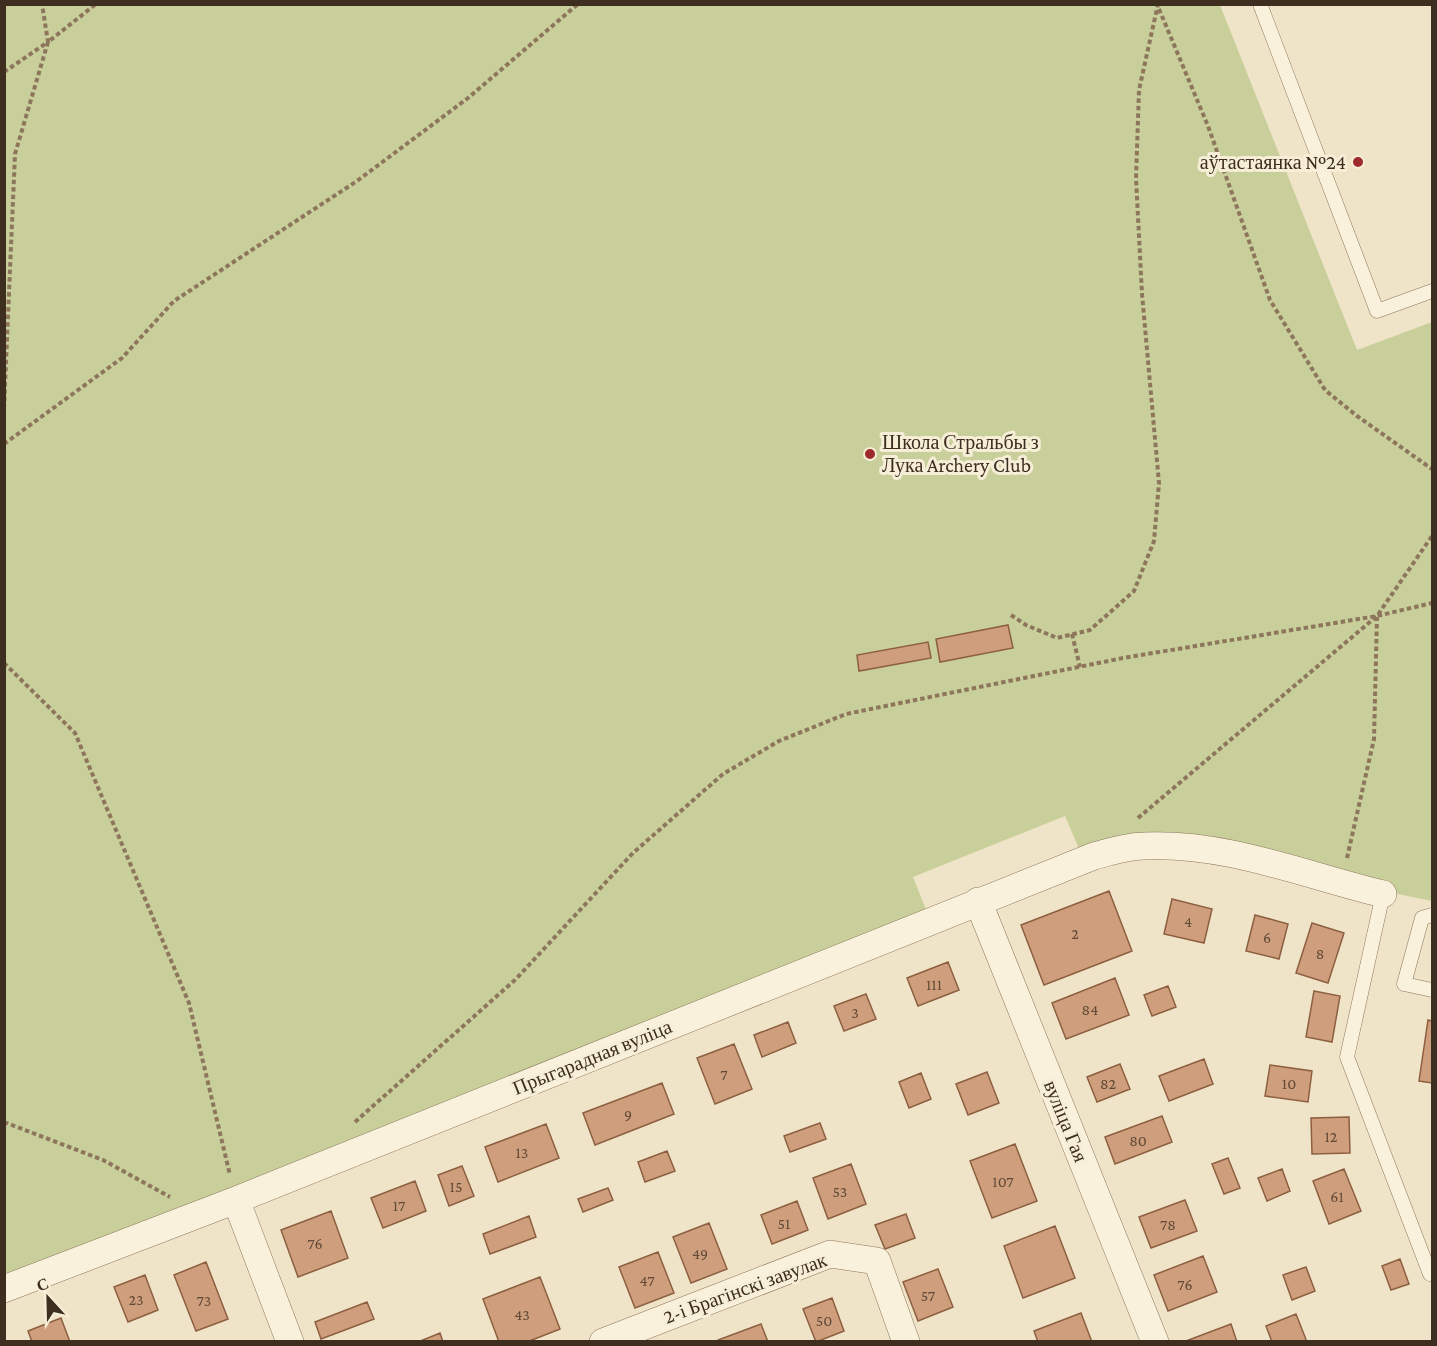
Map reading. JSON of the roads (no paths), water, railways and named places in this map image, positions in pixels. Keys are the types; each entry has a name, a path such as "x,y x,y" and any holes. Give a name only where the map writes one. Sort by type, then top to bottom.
{"street":[{"name":"Прыгарадная вуліца","path":"4,1289 236,1200 978,900 1094,856 1142,846 1183,847 1249,857 1383,894"},
{"name":"вуліца Гая","path":"978,900 1155,1341"},
{"path":"236,1200 290,1341"},
{"name":"2-і Брагінскі завулак","path":"603,1341 830,1254 877,1261 906,1341"}],"lane":[{"path":"1260,4 1377,311 1432,291"},
{"path":"1383,894 1347,1057 1430,1274"},
{"path":"1432,915 1422,918 1404,984 1432,990"}],"place":[{"name":"аўтастаянка №24","path":"1358,162"},
{"name":"Школа Стральбы з Лука Archery Club","path":"870,454"}]}
